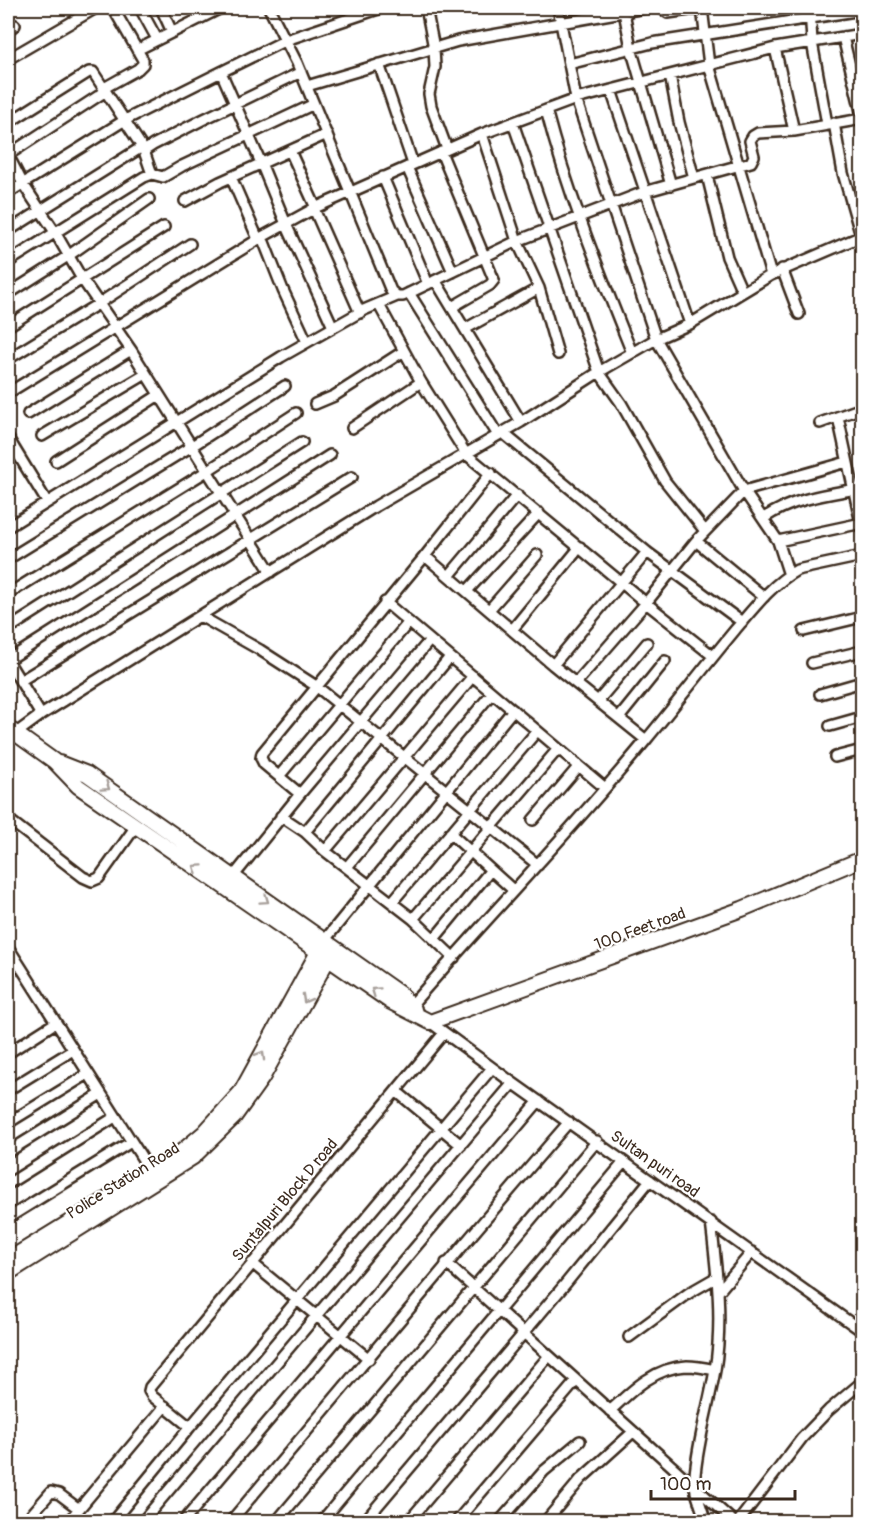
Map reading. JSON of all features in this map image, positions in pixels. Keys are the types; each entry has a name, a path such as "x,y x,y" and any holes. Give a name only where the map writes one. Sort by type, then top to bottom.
{"street":[{"path":"8,59 96,8"},
{"path":"113,8 143,60 142,66 8,155 23,184 42,211 82,279 131,350 271,572"},
{"path":"140,8 157,39"},
{"path":"161,8 172,32"},
{"path":"137,50 221,8"},
{"path":"269,8 301,72 391,291 397,296"},
{"path":"8,193 125,120 221,72 286,40 381,8"},
{"path":"426,8 434,48 435,68 429,94 430,106 444,150 494,280 452,307"},
{"path":"558,8 576,99 656,339 744,491 778,541 789,575"},
{"path":"307,86 458,41 645,8"},
{"path":"661,8 668,13 703,8 709,65 771,274"},
{"path":"428,1021 409,1008 400,994 326,950 78,786 54,761 11,731 376,506 522,422 599,372 656,339 690,324 771,274 862,236 843,173 812,42 810,8"},
{"path":"569,64 631,48 862,10"},
{"path":"624,12 631,48 671,185"},
{"path":"8,393 260,238 315,208 482,134 576,99 775,48 862,34"},
{"path":"8,527 307,342 360,312 409,293 517,241 644,192 751,162 754,159 750,141 759,133 794,131 862,117 843,37"},
{"path":"775,48 794,131"},
{"path":"380,64 410,165 453,272"},
{"path":"8,123 89,72 95,74 143,149 152,174"},
{"path":"221,72 333,327"},
{"path":"8,231 143,149 301,72"},
{"path":"670,75 679,122 694,178"},
{"path":"611,90 690,324"},
{"path":"8,262 144,177 152,174 163,177 314,104"},
{"path":"546,110 560,164 579,218 632,353"},
{"path":"513,123 599,372 621,403 665,481 705,531"},
{"path":"185,201 231,177 327,134"},
{"path":"482,134 517,241 539,288 558,354"},
{"path":"290,151 360,312"},
{"path":"707,175 727,257 742,291"},
{"path":"231,177 307,342"},
{"path":"383,177 431,283 452,307 522,422"},
{"path":"8,294 149,200"},
{"path":"8,326 164,227"},
{"path":"8,359 190,244"},
{"path":"782,269 799,314"},
{"path":"465,329 539,288"},
{"path":"409,293 500,434 647,552 742,622"},
{"path":"379,305 421,382 466,454 713,656"},
{"path":"28,414 131,350"},
{"path":"315,404 334,396 404,351"},
{"path":"42,436 146,374"},
{"path":"351,428 421,382"},
{"path":"8,559 285,386"},
{"path":"56,460 159,395"},
{"path":"820,423 862,408"},
{"path":"8,594 296,413"},
{"path":"778,541 862,525 858,489 847,462 838,417"},
{"path":"8,438 47,502"},
{"path":"8,629 302,442"},
{"path":"40,715 8,661 330,455"},
{"path":"576,683 646,603 696,541 744,491 847,462"},
{"path":"300,794 264,764 261,758 262,753 491,473"},
{"path":"20,681 352,477"},
{"path":"764,518 778,508 796,501 858,489"},
{"path":"449,576 517,495"},
{"path":"467,591 539,513"},
{"path":"696,541 764,597"},
{"path":"512,630 580,547"},
{"path":"553,665 647,552"},
{"path":"489,610 537,555"},
{"path":"425,556 553,665 646,740"},
{"path":"409,1008 513,890 538,865 646,740 764,597 797,570 862,556"},
{"path":"386,602 604,788"},
{"path":"200,616 260,650 316,686 538,865"},
{"path":"804,631 862,617"},
{"path":"280,776 409,622"},
{"path":"233,877 281,816 430,640"},
{"path":"598,701 647,643"},
{"path":"812,663 862,651"},
{"path":"305,832 450,657"},
{"path":"619,718 665,661"},
{"path":"325,851 472,676"},
{"path":"820,694 862,682"},
{"path":"347,867 492,693"},
{"path":"326,950 369,884 513,710"},
{"path":"830,726 862,717"},
{"path":"392,902 537,731"},
{"path":"413,919 558,748"},
{"path":"835,757 862,750"},
{"path":"54,761 87,774 233,877 326,950"},
{"path":"532,820 579,766"},
{"path":"281,816 305,832 325,851 413,919 454,957"},
{"path":"8,819 83,877 92,881 99,878 136,826"},
{"path":"450,833 513,890"},
{"name":"100 Feet road","path":"428,1021 742,909 862,859"},
{"path":"434,939 490,871"},
{"path":"8,947 151,1172"},
{"name":"Police Station Road","path":"8,1260 174,1158 204,1133 241,1092 326,950"},
{"name":"Police Station Road","path":"8,1273 192,1157 234,1117 262,1078 326,950"},
{"name":"Sultan puri road","path":"428,1021 862,1331"},
{"path":"8,1053 55,1023"},
{"name":"Suntalpuri Block D road","path":"165,1406 152,1396 150,1387 444,1033"},
{"path":"8,1090 73,1050"},
{"path":"112,1521 492,1068"},
{"path":"8,1123 88,1074"},
{"path":"142,1521 513,1083"},
{"path":"396,1090 461,1145"},
{"path":"8,1152 101,1094"},
{"path":"183,1521 539,1101"},
{"path":"8,1184 116,1117"},
{"path":"230,1521 369,1359 446,1263 569,1122"},
{"path":"276,1521 597,1141"},
{"path":"8,1218 132,1142"},
{"path":"321,1521 624,1162"},
{"path":"364,1521 567,1282 650,1180"},
{"path":"706,1521 695,1485 696,1461 715,1370 719,1327 719,1291 711,1222"},
{"path":"719,1291 752,1252"},
{"path":"252,1263 369,1359"},
{"path":"446,1263 548,1357 736,1521 802,1438 829,1410 862,1382"},
{"path":"629,1337 689,1293 717,1277"},
{"path":"408,1521 548,1357"},
{"path":"610,1411 637,1387 661,1372 675,1367 689,1366 715,1370"},
{"path":"456,1521 576,1381"},
{"path":"68,1521 165,1406 190,1427"},
{"path":"545,1521 581,1479 633,1432"},
{"path":"499,1521 544,1471 580,1441"},
{"path":"25,1521 51,1492 59,1494 79,1509"}]}
